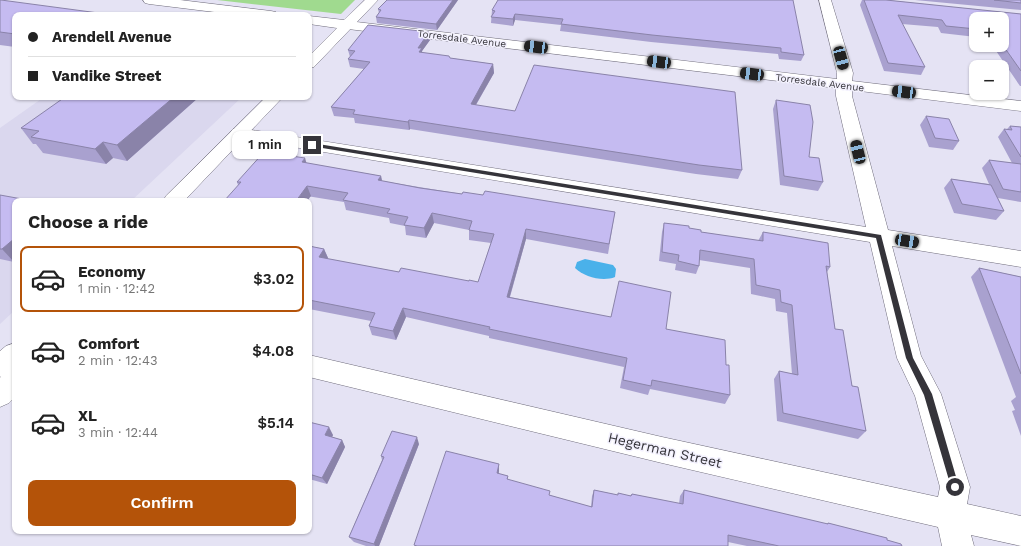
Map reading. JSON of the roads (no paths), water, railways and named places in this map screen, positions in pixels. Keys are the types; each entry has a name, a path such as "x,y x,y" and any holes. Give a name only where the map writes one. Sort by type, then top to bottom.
{"street":[{"path":"148,0 246,12"},
{"path":"312,61 372,0"},
{"path":"825,0 845,73 844,96 909,358 928,394 955,487 950,514 958,546"},
{"name":"Torresdale Avenue","path":"312,20 1021,106"},
{"path":"176,198 272,100"},
{"path":"239,133 1021,259"},
{"path":"0,366 12,356"},
{"name":"Hegerman Street","path":"312,367 662,450 1021,531"},
{"path":"0,396 12,383"}],"water":[{"path":"585,259 613,265 616,269 615,277 599,279 583,274 575,268 577,262"}]}
